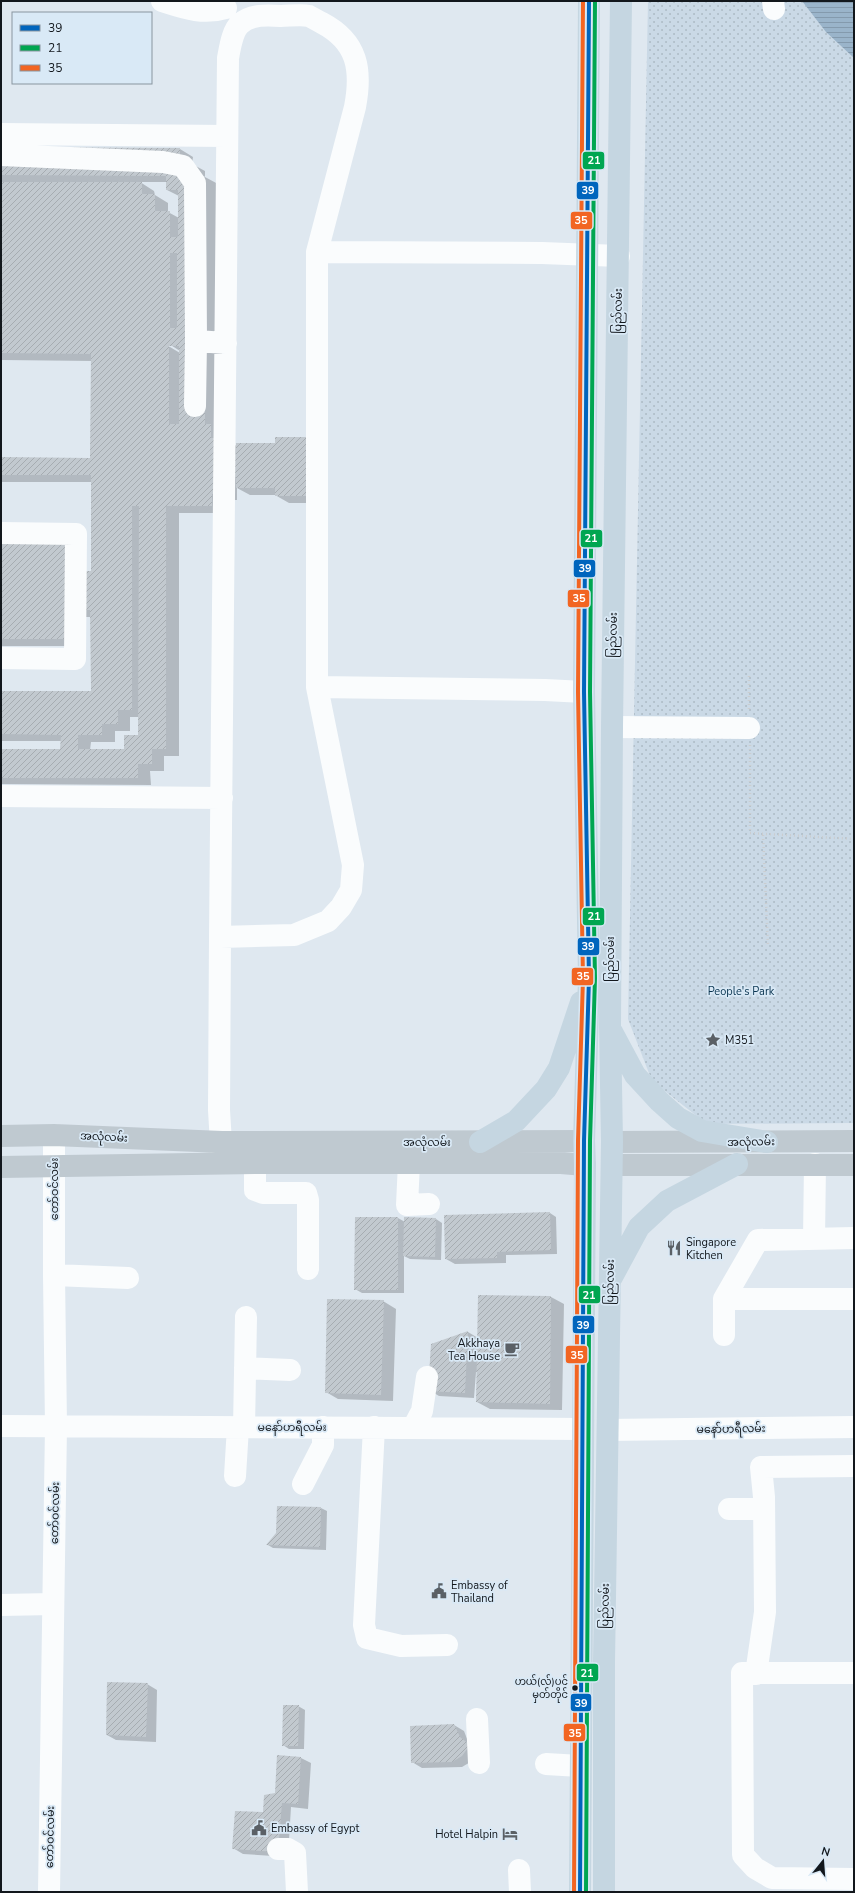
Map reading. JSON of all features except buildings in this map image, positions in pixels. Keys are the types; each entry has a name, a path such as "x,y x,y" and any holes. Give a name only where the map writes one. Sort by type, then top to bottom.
{"highway":[{"name":"ပြည်လမ်း","path":"580,1892 584,1142 589,978 584,692 589,1"},
{"name":"ပြည်လမ်း","path":"604,1892 604,1662 612,1165 610,1027 612,727 621,1"},
{"path":"480,1142 516,1121 546,1089 559,1068 589,978"},
{"path":"610,1027 635,1075 659,1101 678,1118 702,1131 767,1142"},
{"name":"အလုံလမ်း","path":"584,1142 612,1142"},
{"name":"အလုံလမ်း","path":"585,1164 612,1165"},
{"path":"611,1280 639,1227 667,1201 737,1164"}],"main road":[{"name":"အလုံလမ်း","path":"1,1136 54,1135 222,1142 584,1142"},
{"path":"814,1141 815,1164"},
{"name":"အလုံလမ်း","path":"612,1142 854,1141"},
{"name":"အလုံလမ်း","path":"1,1167 255,1163 585,1164"},
{"name":"အလုံလမ်း","path":"612,1165 854,1165"}],"street":[{"path":"162,1 184,8 212,12 229,11 260,15 308,16 333,29 354,53 359,72 359,88 317,252 317,687 353,865 351,890 341,907 328,921 311,929 294,935 220,937"},
{"path":"222,1164 222,1142 219,1110 220,937 228,58 232,38 229,11"},
{"path":"1,134 227,136"},
{"path":"1,155 163,162 183,166 195,183 195,406"},
{"path":"317,252 542,253 619,256"},
{"path":"196,341 226,342"},
{"path":"1,533 76,534 76,659 1,658"},
{"path":"317,687 545,690 584,692"},
{"path":"612,727 750,728"},
{"path":"1,796 222,798"},
{"name":"တော်ဝင်လမ်း","path":"49,1892 56,1426 53,1166 54,1135"},
{"path":"255,1163 255,1190 262,1193 306,1193 308,1200 308,1269"},
{"path":"409,1163 407,1205 429,1204"},
{"path":"814,1239 815,1164"},
{"path":"724,1335 724,1299 758,1240 854,1238"},
{"path":"54,1275 128,1278"},
{"path":"724,1299 854,1299"},
{"path":"235,1476 241,1427 245,1368 246,1317"},
{"path":"245,1368 290,1370"},
{"path":"413,1428 422,1411 427,1377"},
{"name":"မနော်ဟရီလမ်း","path":"1,1426 583,1429"},
{"path":"303,1484 322,1445 323,1427"},
{"path":"374,1427 364,1625 367,1638 401,1646 447,1645"},
{"name":"မနော်ဟရီလမ်း","path":"608,1430 854,1428"},
{"path":"854,1466 761,1467 764,1509 765,1612 749,1674 743,1855 755,1868 772,1878 854,1879"},
{"path":"729,1509 764,1509"},
{"path":"1,1604 53,1604"},
{"path":"749,1674 854,1673"},
{"path":"477,1719 479,1763"},
{"path":"546,1764 580,1766"},
{"path":"278,1849 290,1849 296,1856 297,1892"},
{"path":"519,1870 520,1892"}],"path":[{"path":"750,676 750,833 763,835 854,839"},
{"path":"763,835 768,946"}],"green space":[{"name":"People's Park","path":"648,1 854,1 854,1123 707,1124 652,1081 628,1019"}],"water":[{"path":"802,1 854,1 854,58 826,32"}],"transit line":[{"name":"35","path":"574,1892 578,1141 583,978 578,692 583,1"},
{"name":"39","path":"580,1892 584,1141 589,978 584,692 589,1"},
{"name":"21","path":"586,1892 590,1141 595,978 590,692 595,1"}],"place":[{"name":"M351","path":"713,1040"},
{"name":"Singapore Kitchen","path":"674,1248"},
{"name":"Akkhaya Tea House","path":"512,1349"},
{"name":"Embassy of Thailand","path":"439,1591"},
{"name":"ဟယ်(လ်)ပင် မှတ်တိုင်","path":"575,1688"},
{"name":"Embassy of Egypt","path":"259,1828"},
{"name":"Hotel Halpin","path":"510,1834"}]}
